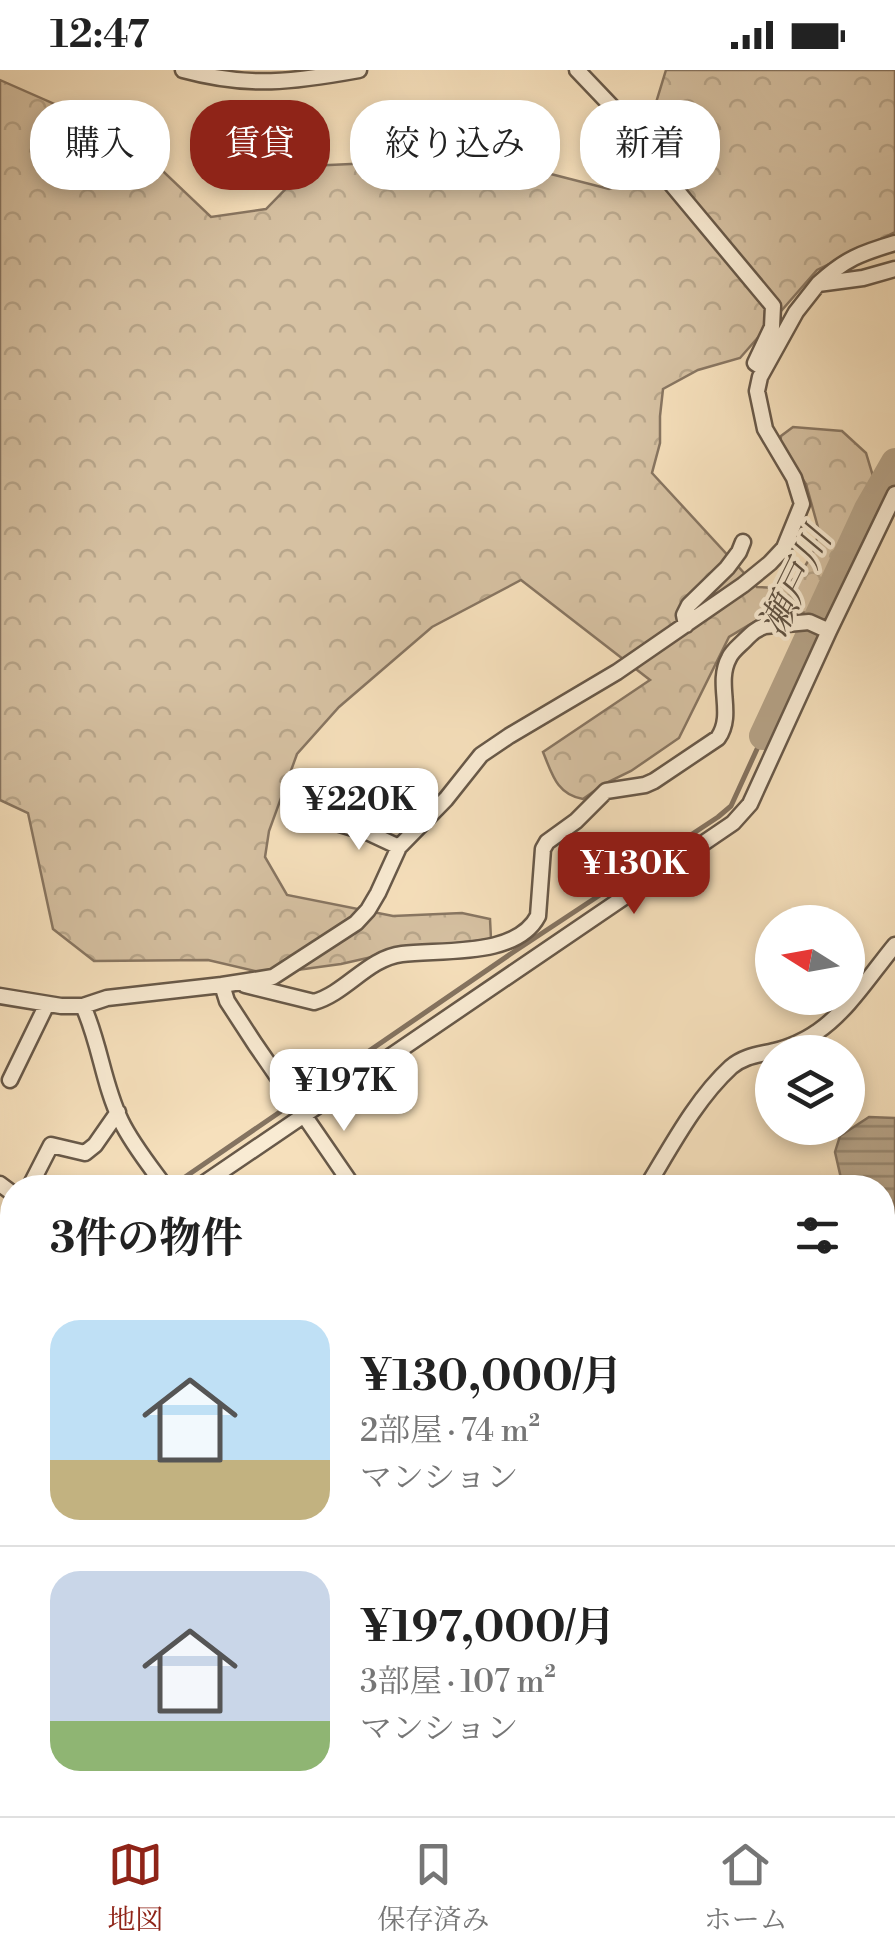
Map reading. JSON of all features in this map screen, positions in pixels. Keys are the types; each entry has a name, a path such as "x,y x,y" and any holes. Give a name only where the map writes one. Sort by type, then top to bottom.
{"street":[{"path":"183,70 246,83 360,70"},
{"path":"577,70 619,114 773,306 772,327 756,363 764,368"},
{"path":"0,996 83,1006 108,998 273,976 362,917 378,893 398,847 446,799 482,755 686,625 770,563 784,548 802,504 794,478 765,429 760,413 760,377 796,312 835,267 895,243"},
{"path":"818,284 895,270"},
{"path":"212,1175 298,1106 733,823 750,804 895,494"},
{"path":"686,625 684,615 689,605 727,568 743,542"},
{"path":"239,983 314,1002 398,954 491,946 524,933 538,916 543,849 548,842 606,791 654,781 718,738 726,724 724,671 730,654 764,626 809,622 829,631"},
{"path":"336,822 398,847"},
{"path":"654,1175 697,1108 734,1064 816,1033 843,1009 895,946"},
{"path":"222,985 227,1000 345,1175"},
{"path":"10,1080 47,1004"},
{"path":"83,1006 118,1112 157,1175"},
{"path":"35,1175 52,1145 86,1152 96,1145 118,1112"}],"green space":[{"path":"666,70 895,70 895,232 817,270 740,358 698,370 663,389 660,443 652,473 757,587 776,588 799,576 813,553 819,531 806,484 780,446 781,436 793,427 842,431 866,453 875,483 812,612 764,616 729,637 679,738 583,799 561,788 543,752 650,680 521,580 432,627 339,707 297,754 269,831 265,857 287,895 393,916 462,913 490,919 491,939 407,949 341,964 268,974 208,960 94,961 53,929 28,813 0,800 0,80 45,100 30,100 30,190 170,190 170,178 211,217 266,209 285,190 330,190 330,165 350,164 350,190 560,190 560,176 580,182 580,190 720,190 720,100 657,100"}],"shaded area":[{"path":"869,1117 895,1118 895,1175 840,1175 837,1145 865,1145 865,1120"}],"waterway":[{"name":"瀬戸川","path":"763,736 868,509 895,462"},
{"path":"188,1175 718,817 731,806 763,736"}]}
